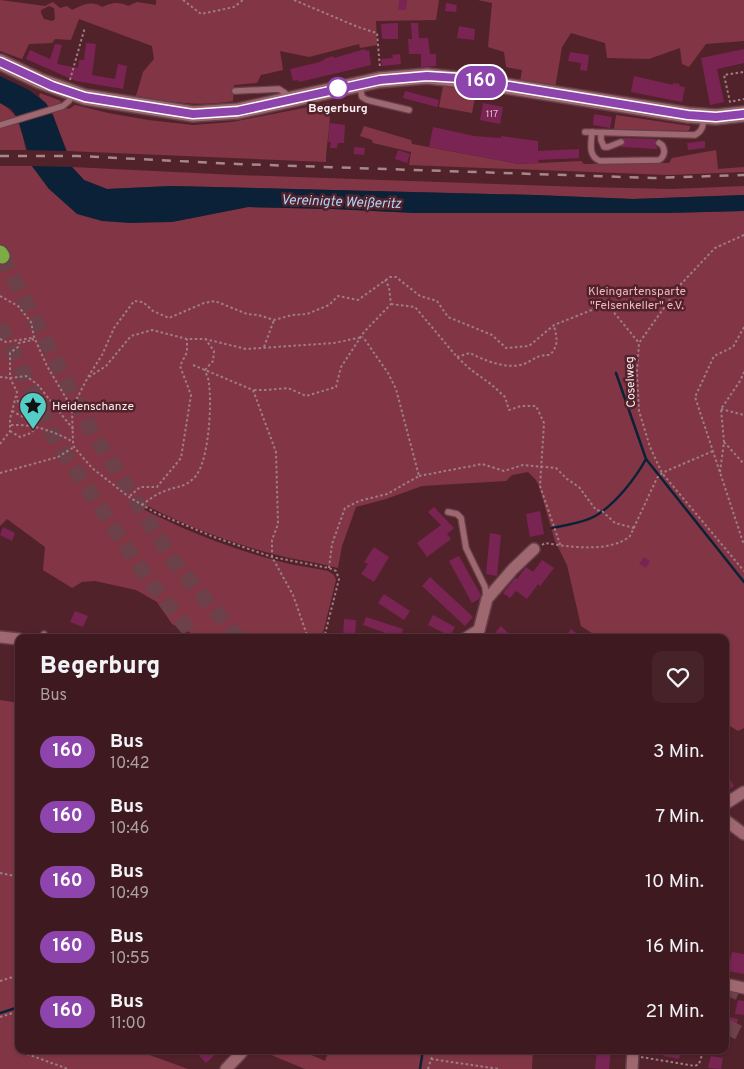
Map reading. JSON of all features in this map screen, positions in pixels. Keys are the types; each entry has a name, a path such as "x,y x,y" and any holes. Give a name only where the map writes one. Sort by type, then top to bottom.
{"main road":[{"path":"0,62 69,93 132,106 193,114 225,113 359,84 410,77 452,78 704,117 744,114"}],"street":[{"path":"483,634 487,600 534,548"},
{"path":"0,637 15,639"},
{"path":"729,801 744,792"},
{"path":"729,823 744,834"},
{"path":"729,985 744,988"},
{"path":"226,1069 240,1054"},
{"path":"632,1069 633,1054"}],"lane":[{"path":"359,84 362,96 367,100 409,110"},
{"path":"235,91 279,89 289,99"},
{"path":"0,125 67,103 69,93"},
{"path":"659,143 665,151 659,160 600,161 593,157 591,153 589,132 695,135 700,133 704,117"},
{"path":"601,133 601,140 604,146 608,148 621,142"},
{"path":"448,512 457,514 461,518 466,548 485,587 487,600"}],"path":[{"path":"183,0 201,14 234,7 243,0"},
{"path":"294,0 377,33 380,68"},
{"path":"69,93 85,27"},
{"path":"744,78 743,72 724,75 730,102 744,99"},
{"name":"Coselweg","path":"744,235 715,248 681,284 638,343 637,372 639,411 650,447 662,473 744,571"},
{"path":"72,408 102,355 114,328 134,301 143,302 153,311 169,318 204,303 216,301 247,314 274,320 292,314 307,314 329,305 338,296 358,300 390,276 396,277 420,296 437,301 448,317 492,335 506,348 529,346 554,325 607,304 638,343"},
{"path":"193,365 253,390 288,388 306,396 336,387 341,367 363,337 364,332 391,304 390,287 385,280"},
{"path":"0,296 18,306 31,322 33,338 72,408 74,447 92,468 129,497 156,514 272,557 336,571 339,580 325,634"},
{"path":"391,304 415,308 470,370 492,385 505,397 508,410 521,406 536,406 544,423 540,486 561,547"},
{"path":"264,347 274,320"},
{"path":"458,358 470,353 484,360 503,364 523,364 538,355 550,355 558,340 554,325"},
{"path":"744,327 733,346 714,356 695,398 744,545"},
{"path":"88,378 106,366 130,336 152,330 187,338 205,339 246,349 334,343 363,337"},
{"path":"363,337 388,373 396,389 420,476"},
{"path":"0,339 6,342 33,338"},
{"path":"33,338 33,340 19,343 10,353 10,378 17,392 17,402 34,428"},
{"path":"129,497 140,487 157,487 181,458 191,395 180,366 187,352 187,338"},
{"path":"205,339 214,351 213,361 205,370"},
{"path":"142,505 165,491 180,488 195,477 204,460 207,445 210,396 209,382 205,370"},
{"path":"720,473 724,442 721,408 744,372"},
{"path":"0,377 26,376 32,380 61,412 73,429"},
{"path":"253,390 276,452 278,524 272,540 272,557 293,596 307,634"},
{"path":"0,444 10,431 12,411 17,392"},
{"path":"721,408 744,415"},
{"path":"12,411 29,420"},
{"path":"10,425 22,424 58,434 73,442"},
{"path":"10,431 20,437 31,433 34,428"},
{"path":"724,442 744,464"},
{"path":"0,473 58,457 74,447"},
{"path":"545,543 561,547 604,546 622,542 630,536 657,478 662,473 713,451"},
{"path":"329,568 332,544 345,508 359,501 387,494 420,476 482,464 504,471 523,465 556,468 567,479 579,486 596,510 602,510 615,523 634,528"},
{"path":"0,873 15,876"},
{"path":"0,981 15,976"},
{"path":"0,1017 15,1012"},
{"path":"27,1054 68,1069"},
{"path":"428,1069 433,1054"},
{"path":"638,1054 695,1066 699,1064 702,1054"},
{"path":"431,1059 499,1069"}],"green space":[{"path":"0,0 45,6 53,2 60,8 67,6 72,10 91,4 102,7 115,3 128,6 137,2 156,5 156,0 439,0 436,20 376,21 377,45 360,48 359,44 309,57 280,51 283,70 261,75 257,83 234,85 233,101 220,103 184,103 136,96 143,72 154,59 152,46 79,19 71,40 55,39 52,43 29,44 22,59 0,51","holes":["49,6 54,8 55,19 52,21 44,19 41,10"]},
{"path":"478,0 744,0 744,41 706,44 689,67 682,64 680,48 649,59 607,58 605,43 571,33 562,47 554,94 519,88 522,70 506,67 504,52 488,47 492,3"},
{"path":"443,86 476,92 472,113 439,107"},
{"path":"40,93 61,101 49,108 39,96"},
{"path":"0,103 16,117 26,150 0,150"},
{"path":"329,103 330,118 326,162 67,151 52,113 66,108 69,109 75,105 148,120 193,125 232,122"},
{"path":"616,115 690,126 690,129 687,131 614,129"},
{"path":"364,126 411,140 412,144 519,164 581,161 584,164 669,163 672,158 716,150 718,169 744,167 744,172 669,175 409,165 411,152 373,143 372,140 360,136"},
{"name":"Kleingartensparte \"Felsenkeller\" e.V.","path":"0,166 32,166 49,189 172,222 248,207 415,213 666,213 744,211 744,728 738,731 729,725 729,634 593,634 581,626 567,565 555,541 539,486 528,472 512,475 506,481 422,486 356,507 342,546 338,568 258,550 190,526 144,504 141,508 188,530 237,549 285,563 328,571 334,575 336,580 323,634 193,634 172,624 157,602 136,590 95,581 82,582 72,588 43,570 45,547 7,519 0,526"},
{"path":"72,167 236,175 584,187 673,189 744,186 744,195 633,199 171,186 107,189 84,180"},
{"path":"0,700 15,702 15,1054 147,1054 188,1069 0,1069"},
{"path":"269,1054 309,1054 325,1061 328,1054 533,1054 532,1069 305,1069"}],"water":[{"name":"Vereinigte Weißeritz","path":"0,76 29,90 46,103 53,115 72,167 84,180 107,189 171,186 633,199 744,195 744,211 666,213 415,213 248,207 172,222 130,223 102,221 77,214 49,189 32,166 17,117 11,109 0,103"}],"pier":[{"path":"24,150 70,151 75,167 29,166"}],"building":[{"path":"399,0 407,0 406,10 398,10"},
{"path":"446,3 457,5 456,12 445,11"},
{"path":"398,23 398,39 382,39 381,24"},
{"path":"411,23 418,23 419,38 428,38 430,54 436,54 436,66 421,67 421,54 409,54 408,39 412,39"},
{"path":"459,26 475,29 474,40 457,38"},
{"path":"86,43 96,44 92,75 115,79 118,64 127,66 123,89 76,81 26,59 30,50 50,59 55,44 62,45 57,64 78,68 79,60 84,60"},
{"path":"365,49 365,51 369,50 371,65 299,82 298,80 293,81 290,69"},
{"path":"744,49 744,63 717,69 724,102 710,105 701,58"},
{"path":"570,52 589,55 587,71 580,70 581,63 568,61"},
{"path":"400,54 401,64 382,66 381,59 393,58 392,55"},
{"path":"634,76 673,85 673,83 680,84 679,86 685,87 682,102 631,92"},
{"path":"405,91 439,100 437,107 403,98"},
{"path":"483,103 503,107 500,124 480,120"},
{"path":"594,114 612,117 610,128 593,125"},
{"path":"330,123 345,125 344,143 338,143 337,148 330,148 331,142 328,142"},
{"path":"433,127 474,136 501,138 501,136 538,141 538,151 579,149 579,158 538,160 539,163 519,164 429,147"},
{"path":"623,138 656,139 655,145 658,149 621,147 625,143"},
{"path":"705,141 705,148 688,150 687,143"},
{"path":"354,147 365,148 364,155 354,154"},
{"path":"398,150 410,154 407,163 395,159"},
{"path":"434,507 454,528 447,534 451,539 427,557 417,543 441,525 428,512"},
{"path":"540,511 544,534 530,537 526,514"},
{"path":"3,527 15,533 12,541 0,535"},
{"path":"490,533 501,535 497,576 486,574"},
{"path":"374,547 389,557 374,582 361,574 368,564 364,562"},
{"path":"459,556 481,595 479,599 472,603 449,561"},
{"path":"644,557 650,561 646,568 639,564"},
{"path":"542,560 554,568 540,586 538,584 527,599 516,591 510,598 503,593 526,567 533,572"},
{"path":"430,577 473,617 465,626 422,586"},
{"path":"384,594 410,611 404,620 378,603"},
{"path":"75,611 88,616 83,627 70,622"},
{"path":"433,615 455,627 451,634 446,634 428,625"},
{"path":"366,617 403,629 401,634 389,634 363,625"},
{"path":"344,619 356,620 355,634 343,634"},
{"path":"501,626 509,634 494,634"},
{"path":"571,629 578,634 568,634"},
{"path":"729,778 734,786 729,789"},
{"path":"732,952 744,954 744,974 729,971"},
{"path":"738,1000 744,1001 744,1015 735,1014"},
{"path":"729,1017 738,1019 735,1034 729,1033"},
{"path":"198,1054 216,1054 206,1063"},
{"path":"597,1054 611,1054 609,1069 595,1069"},
{"path":"664,1054 680,1054 679,1059 663,1056"},
{"path":"711,1056 723,1058 721,1069 708,1068"}],"waterway":[{"path":"616,373 646,459 744,582"},
{"path":"552,528 586,520 604,510 624,490 646,459"},
{"path":"0,1013 15,1008"},
{"path":"420,1069 422,1054"}],"tunnel":[{"path":"2,256 90,428 174,562 235,634"},
{"path":"0,325 57,443 149,581 192,634"},
{"path":"729,989 744,995"},
{"path":"729,1028 744,1035"}],"railway":[{"path":"0,156 78,156 237,164 653,178 744,175"}],"bus line":[{"name":"160","path":"0,62 72,94 165,111 193,114 238,111 380,80 427,76 459,78 704,117 744,114"}],"place":[{"name":"Begerburg","path":"338,88"},
{"name":"Heidenschanze","path":"33,430"}]}
